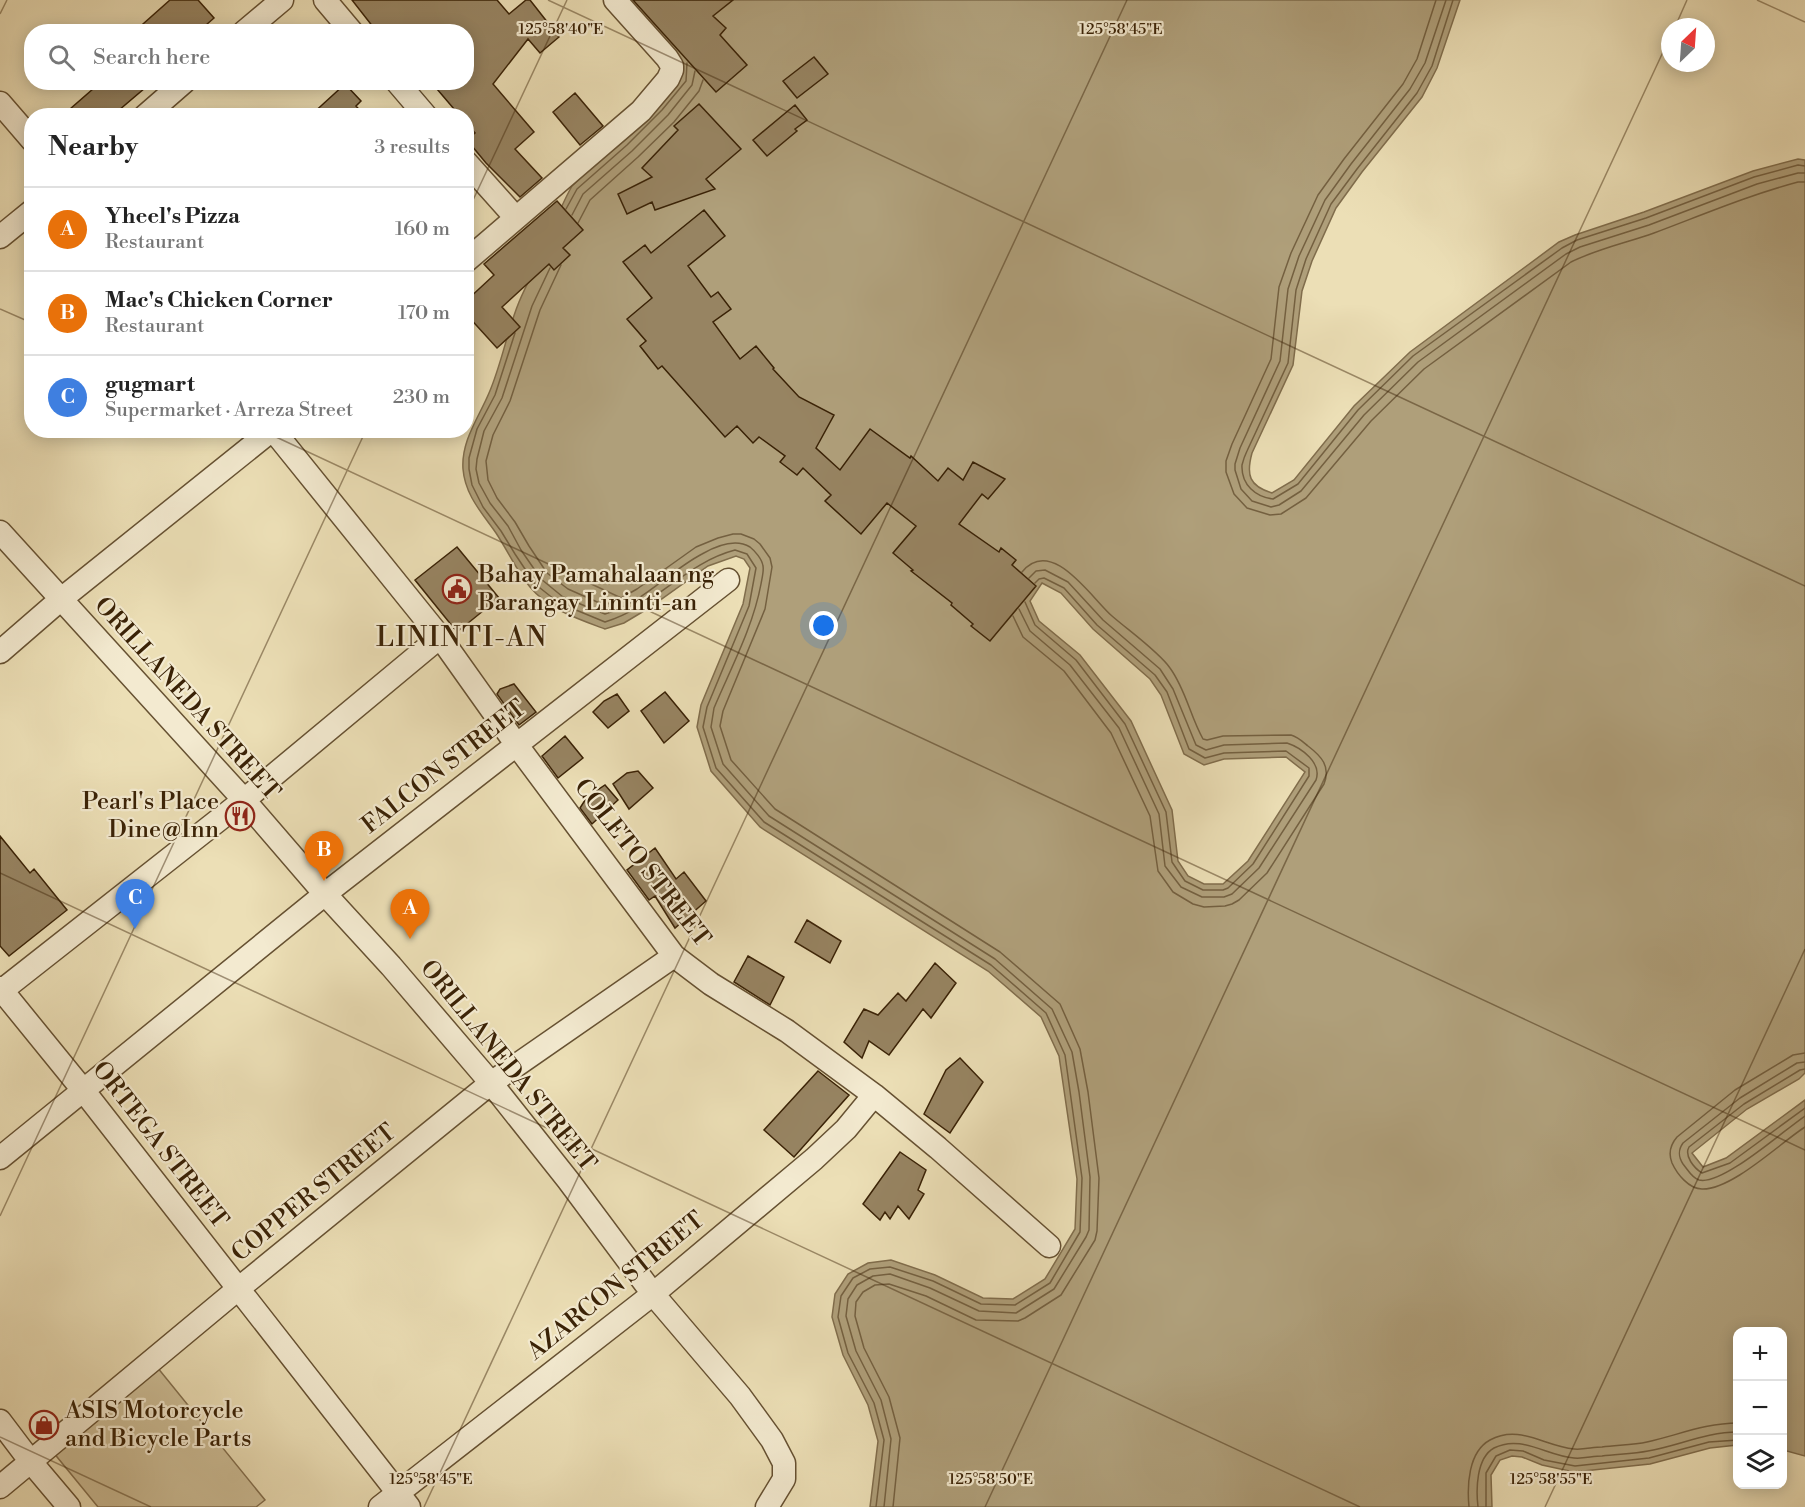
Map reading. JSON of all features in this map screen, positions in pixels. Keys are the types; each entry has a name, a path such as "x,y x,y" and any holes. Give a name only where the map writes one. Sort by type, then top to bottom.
{"street":[{"path":"254,24 282,0"},
{"path":"325,0 345,24"},
{"path":"474,254 641,111 668,79 672,66 667,58 615,0"},
{"path":"154,108 175,90"},
{"path":"404,90 419,108"},
{"path":"0,103 24,131"},
{"path":"474,171 516,218"},
{"path":"0,237 24,218"},
{"path":"0,652 60,600 262,438"},
{"name":"COLETO STREET","path":"278,438 440,637 516,744 674,956 711,984 787,1031 874,1095 1049,1246"},
{"name":"ORILLANEDA STREET","path":"0,532 244,800 391,966 491,1083 568,1180 653,1294 740,1396 772,1440 784,1463 784,1479 767,1507"},
{"name":"FALCON STREET","path":"0,1158 325,894 728,580"},
{"path":"1,990 244,800 440,637"},
{"name":"COPPER STREET","path":"0,1488 238,1289 491,1083 674,956"},
{"name":"ORTEGA STREET","path":"1,990 83,1090 404,1500"},
{"name":"AZARCON STREET","path":"380,1507 404,1500 653,1294 814,1159 846,1129 874,1095"},
{"path":"0,1421 69,1507"}],"shaded area":[{"path":"157,1367 265,1500 256,1507 98,1507 53,1452"}],"water":[{"path":"621,0 1460,0 1437,68 1422,97 1336,208 1312,261 1302,291 1293,365 1250,461 1251,479 1258,487 1272,493 1294,480 1354,406 1410,352 1559,242 1753,171 1798,159 1805,160 1805,1073 1799,1079 1747,1109 1692,1153 1703,1167 1726,1158 1805,1100 1805,1456 1787,1451 1787,1327 1733,1327 1733,1445 1710,1448 1650,1464 1574,1472 1512,1456 1500,1460 1491,1475 1492,1507 870,1507 878,1441 868,1405 843,1355 832,1317 835,1294 848,1274 868,1263 891,1260 935,1275 983,1298 1013,1299 1045,1279 1075,1229 1077,1179 1059,1056 1041,1017 988,971 760,827 711,771 697,727 701,705 743,604 750,568 744,559 736,556 708,566 649,608 624,623 605,629 574,617 537,595 520,574 475,503 464,478 465,449 468,438 474,438 474,426 494,382 519,302 572,186 681,78","holes":["1042,583 1061,593 1093,629 1150,679 1161,695 1184,754 1204,765 1224,759 1286,757 1305,772 1248,861 1223,884 1204,884 1188,876 1178,861 1172,810 1131,721 1080,655 1039,621 1030,601"]}],"building":[{"path":"170,0 198,0 214,18 207,24 143,24"},
{"path":"352,0 497,0 509,14 526,0 530,0 559,37 540,53 528,39 493,84 534,132 515,149 542,178 520,197 474,148 474,108 453,108 438,90 474,90 474,24 371,24"},
{"path":"633,0 733,0 713,16 726,28 720,35 747,65 716,92"},
{"path":"814,57 828,74 797,98 783,81"},
{"path":"92,90 143,90 121,108 71,108"},
{"path":"338,90 351,90 361,101 356,106 358,108 319,108"},
{"path":"575,93 603,126 580,145 553,112"},
{"path":"699,104 741,149 706,179 715,189 655,210 652,202 627,214 618,194 652,177 642,168 678,130 674,126"},
{"path":"795,105 807,120 767,156 753,140"},
{"path":"557,201 583,230 563,248 570,255 554,270 549,264 502,307 520,327 497,348 474,323 474,294 494,275 484,264"},
{"path":"704,210 725,236 688,266 711,297 718,292 731,309 713,322 740,359 756,346 773,369 799,397 834,415 816,448 840,470 870,429 910,458 911,456 938,481 948,468 963,480 973,462 1005,479 988,499 982,494 959,524 999,552 1001,548 1016,560 1012,565 1036,586 990,641 971,626 973,624 951,605 952,603 911,571 913,570 893,553 916,526 887,503 861,534 825,501 831,495 803,468 797,475 780,462 785,456 759,437 753,443 737,426 725,437 662,366 658,369 640,346 646,341 627,319 652,298 623,262 645,245 651,253"},
{"name":"Bahay Pamahalaan ng Barangay Lininti-an","path":"457,547 499,598 457,632 415,580"},
{"path":"514,684 536,712 519,725 497,694 500,689"},
{"path":"665,692 689,721 664,743 641,711"},
{"path":"617,694 629,711 608,728 593,712 604,701"},
{"path":"565,736 583,758 558,778 542,756"},
{"path":"638,771 653,788 629,809 613,784 627,773"},
{"path":"605,785 618,800 592,824 580,808 587,797"},
{"path":"0,836 30,873 34,869 67,910 9,956 0,946"},
{"path":"655,848 676,879 684,872 706,901 675,928 655,896 649,900 627,870"},
{"path":"807,920 841,941 830,963 795,942"},
{"path":"748,956 784,977 770,1005 734,982"},
{"path":"935,963 956,983 931,1018 923,1009 889,1055 869,1041 862,1058 844,1042 864,1009 878,1015 898,993 906,1001"},
{"path":"960,1058 983,1082 950,1133 924,1114 946,1070"},
{"path":"818,1071 849,1095 794,1157 764,1130"},
{"path":"900,1152 926,1170 918,1190 924,1194 909,1219 898,1206 890,1219 885,1212 880,1220 863,1204"}],"place":[{"name":"Bahay Pamahalaan ng Barangay Lininti-an","path":"457,589"},
{"name":"Pearl's Place Dine@Inn","path":"240,816"},
{"name":"Mac's Chicken Corner","path":"324,881"},
{"name":"gugmart","path":"135,929"},
{"name":"Yheel's Pizza","path":"410,939"},
{"name":"ASIS Motorcycle and Bicycle Parts","path":"44,1425"}],"district":[{"name":"LININTI-AN","path":"462,638"}]}
